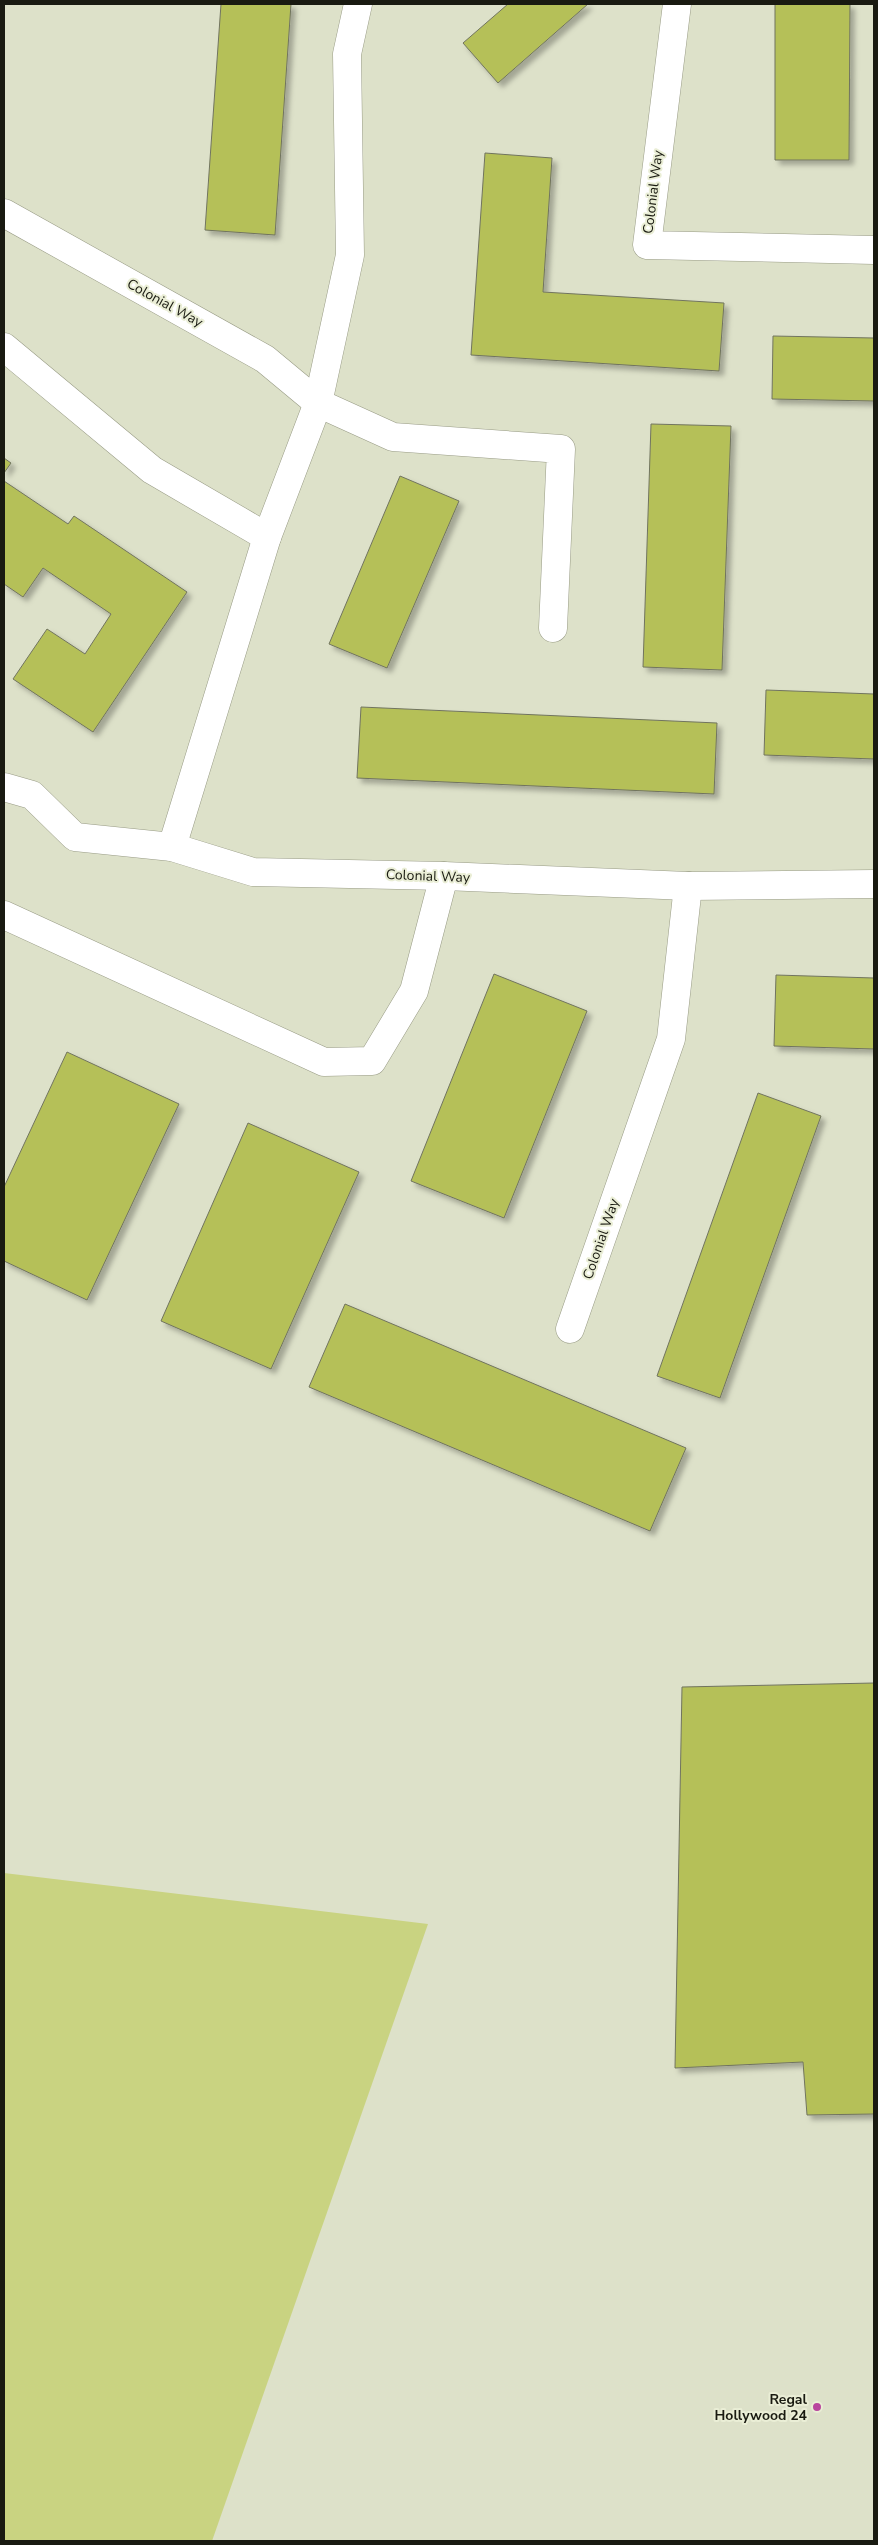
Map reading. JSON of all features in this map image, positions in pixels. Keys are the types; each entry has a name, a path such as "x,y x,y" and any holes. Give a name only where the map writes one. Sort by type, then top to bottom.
{"street":[{"path":"172,847 267,537 318,403 350,255 347,54 358,4"},
{"name":"Colonial Way","path":"677,4 647,245 874,250"},
{"name":"Colonial Way","path":"4,213 265,359 318,403 393,437 562,449 553,628"},
{"path":"4,347 152,470 267,537"},
{"name":"Colonial Way","path":"4,787 32,795 76,837 172,847 253,872 444,876 688,886 874,884"},
{"path":"4,915 324,1062 372,1061 414,991 444,876"},
{"name":"Colonial Way","path":"570,1329 671,1039 688,886"}],"green space":[{"path":"4,1873 428,1924 212,2541 4,2541"}],"building":[{"path":"221,4 291,4 275,235 205,230"},
{"path":"508,4 588,4 498,83 463,43"},
{"path":"775,4 850,4 849,160 775,160"},
{"path":"485,153 552,158 543,292 724,303 719,371 471,355"},
{"path":"773,336 874,338 874,401 772,399"},
{"path":"651,424 731,426 722,670 643,667"},
{"path":"4,458 11,463 4,473"},
{"path":"400,476 459,501 387,668 329,644"},
{"path":"4,481 68,524 74,516 187,592 93,732 13,679 47,629 85,654 111,614 43,568 23,597 4,584"},
{"path":"766,690 874,694 874,759 764,755"},
{"path":"361,707 717,723 714,794 357,778"},
{"path":"494,974 587,1011 504,1218 411,1181"},
{"path":"776,975 874,978 874,1049 774,1046"},
{"path":"67,1052 179,1104 87,1300 4,1261 4,1187"},
{"path":"758,1093 821,1116 720,1398 657,1376"},
{"path":"248,1123 359,1172 271,1369 161,1321"},
{"path":"345,1304 686,1448 650,1531 309,1387"},
{"path":"874,1683 874,2114 807,2115 803,2062 675,2068 682,1687"}],"place":[{"name":"Regal Hollywood 24","path":"817,2407"}]}
